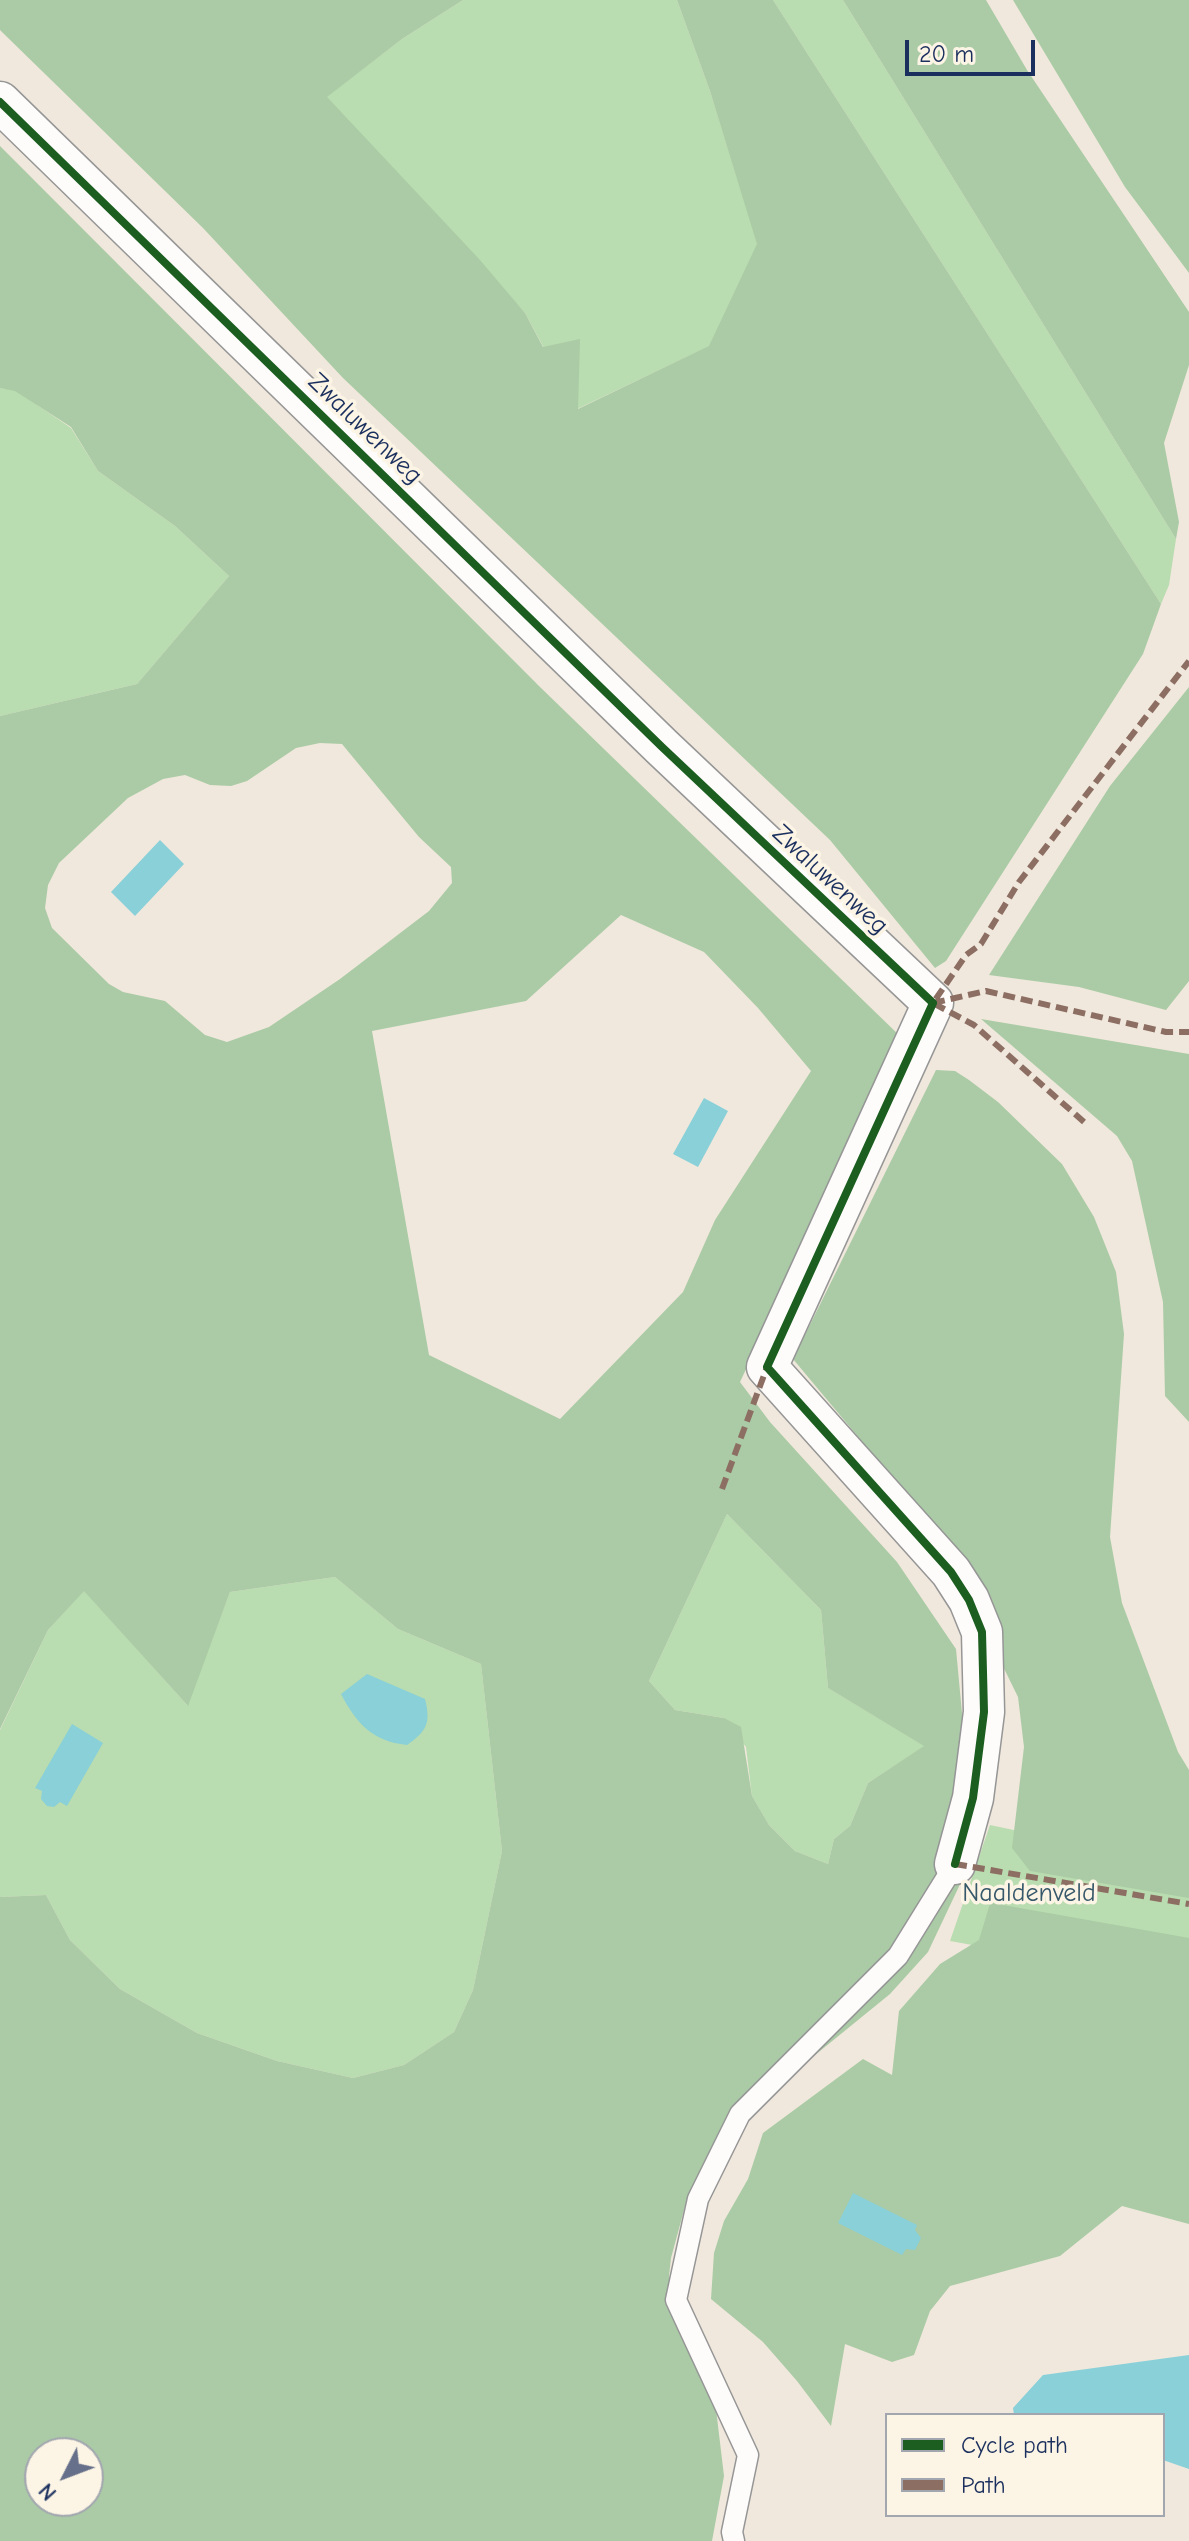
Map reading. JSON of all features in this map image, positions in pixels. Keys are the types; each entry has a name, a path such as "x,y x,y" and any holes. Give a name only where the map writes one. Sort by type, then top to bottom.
{"street":[{"name":"Zwaluwenweg","path":"0,102 662,747 933,1003 767,1367 951,1572 969,1600 982,1632 982,1726 973,1798 955,1864"}],"lane":[{"path":"734,2541 732,2532 748,2455 676,2300 698,2199 740,2114 898,1956 955,1864"}],"green space":[{"path":"0,0 463,0 402,39 327,97 479,259 525,313 543,347 580,339 578,409 709,346 757,244 710,91 677,0 773,0 1161,604 1143,654 946,961 935,968 830,840 343,378 203,228 0,30"},
{"path":"463,0 677,0 710,91 758,244 710,346 577,409 525,313 326,97 402,39"},
{"path":"773,0 843,0 1176,539 1169,585 1161,604"},
{"path":"843,0 986,0 1027,70 1189,312 1189,365 1164,443 1179,522 1176,539"},
{"path":"1013,0 1189,0 1189,273 1125,187"},
{"path":"0,146 539,686 902,1038 740,1382 770,1422 897,1562 956,1649 962,1713 981,1797 963,1878 928,1952 890,1994 804,2064 754,2110 711,2159 687,2199 669,2276 688,2343 716,2409 724,2476 712,2541 0,2541 0,1897 46,1895 70,1940 120,1989 197,2033 277,2061 353,2078 404,2065 454,2032 473,1990 502,1851 481,1664 398,1629 335,1577 230,1592 188,1706 84,1591 48,1630 0,1729 0,716 137,684 229,576 175,526 98,471 71,427 15,391 0,388","holes":["320,743 342,744 419,837 451,867 452,883 429,911 340,979 269,1027 227,1042 205,1035 165,1001 123,992 109,984 52,928 45,908 48,885 59,863 128,798 163,779 185,775 210,785 231,786 247,781 296,748","621,915 704,952 758,1008 811,1071 715,1220 683,1292 560,1419 429,1355 372,1031 526,1001","727,1514 821,1610 828,1688 924,1746 868,1783 850,1826 834,1839 828,1864 795,1851 769,1825 752,1796 741,1727 724,1718 675,1710 649,1681"]},
{"path":"0,388 15,390 71,428 98,471 175,526 229,576 137,684 0,716"},
{"path":"1189,687 1189,981 1166,1010 1079,987 989,975 1110,786"},
{"path":"981,1019 1189,1054 1189,1422 1165,1396 1163,1302 1132,1161 1117,1136"},
{"path":"936,1070 955,1071 969,1080 998,1102 1062,1164 1094,1217 1116,1272 1124,1334 1110,1537 1122,1603 1178,1752 1189,1770 1189,1898 1030,1871 1012,1848 1024,1747 1018,1697 936,1530 793,1359"},
{"path":"727,1514 821,1610 828,1688 925,1746 868,1783 850,1826 834,1839 828,1864 795,1851 769,1825 752,1796 746,1747 724,1718 675,1710 649,1681"},
{"path":"335,1577 398,1629 481,1664 502,1851 473,1990 454,2032 404,2065 353,2078 277,2061 197,2033 120,1989 70,1940 46,1895 0,1897 0,1730 48,1630 84,1590 187,1705 230,1592"},
{"name":"Naaldenveld","path":"990,1825 1189,1867 1189,1984 950,1941"},
{"path":"992,1897 1003,1905 1189,1938 1189,2224 1122,2206 1060,2256 950,2286 930,2311 914,2355 892,2362 845,2344 831,2426 763,2342 711,2299 714,2253 724,2221 748,2179 763,2133 863,2059 892,2075 899,2011 940,1964 979,1940"}],"water":[{"path":"160,840 184,864 135,916 111,892"},
{"path":"704,1098 728,1111 698,1167 673,1154"},
{"path":"367,1674 425,1699 428,1714 426,1726 407,1745 375,1735 347,1705 341,1694"},
{"path":"72,1724 103,1743 67,1806 60,1802 54,1807 47,1806 41,1799 42,1791 35,1788"},
{"path":"853,2193 917,2225 915,2230 921,2238 915,2250 906,2249 902,2255 838,2223"},
{"path":"1189,2355 1189,2469 1165,2461 1165,2413 1014,2413 1013,2408 1043,2375"}],"marked path":[{"path":"1084,1122 974,1025 933,1003 966,955 981,944 1019,882 1189,661"},
{"path":"933,1003 986,991 1166,1032 1189,1032"},
{"path":"722,1489 767,1367"},
{"path":"955,1864 1189,1904"}],"cycle path":[{"path":"0,102 662,747 933,1003 767,1367 951,1572 969,1600 982,1632 984,1712 973,1798 955,1864"}]}
